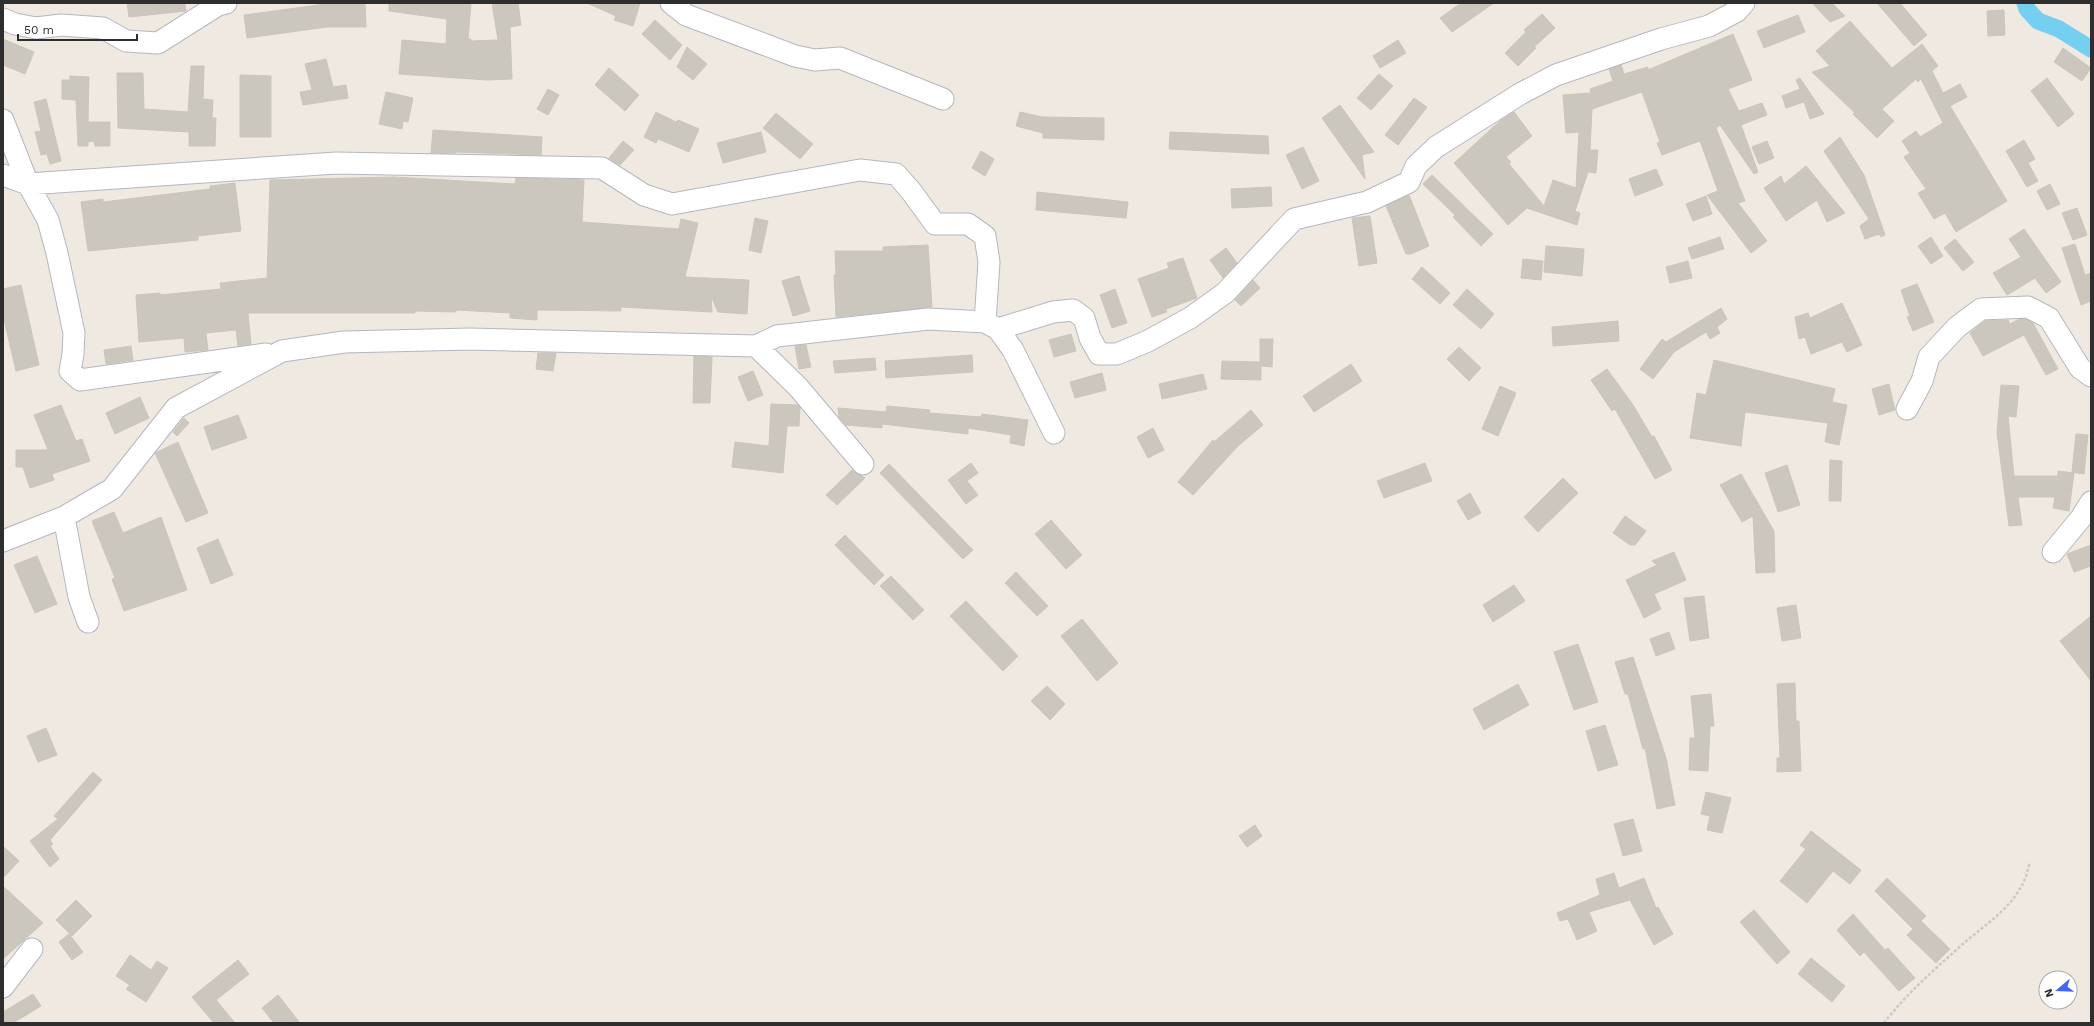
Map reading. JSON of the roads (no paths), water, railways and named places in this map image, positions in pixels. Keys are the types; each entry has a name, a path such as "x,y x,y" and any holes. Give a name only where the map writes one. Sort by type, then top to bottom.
{"street":[{"path":"3,19 14,24 36,28 61,25 103,28 126,41 158,43 218,5 226,3"},
{"path":"671,3 686,15 795,56 815,60 840,58 943,99"},
{"path":"3,120 28,184 48,220 57,252 74,333 73,354 70,371 80,380 344,342 470,339 756,346 776,336 928,319 992,326 1053,312 1073,310 1084,318 1090,338 1099,354 1117,354 1148,342 1190,318 1224,293 1294,219 1367,202 1409,182 1416,166 1436,146 1520,94 1556,75 1661,39 1709,26 1737,11 1744,3"},
{"path":"3,175 28,184 336,163 602,168 644,195 672,204 860,170 896,174 911,191 935,224 968,224 985,236 989,262 992,326 1013,350 1054,433"},
{"path":"1907,409 1922,381 1929,357 1957,327 1981,309 2028,307 2049,318 2080,368 2091,376"},
{"path":"756,346 798,387 863,464"},
{"path":"3,541 64,517 112,489 176,408 282,351"},
{"path":"2052,552 2081,518 2091,502"},
{"path":"64,517 79,598 88,622"},
{"path":"3,987 32,949"}],"waterway":[{"path":"2025,3 2027,9 2038,21 2059,29 2091,49"}]}
